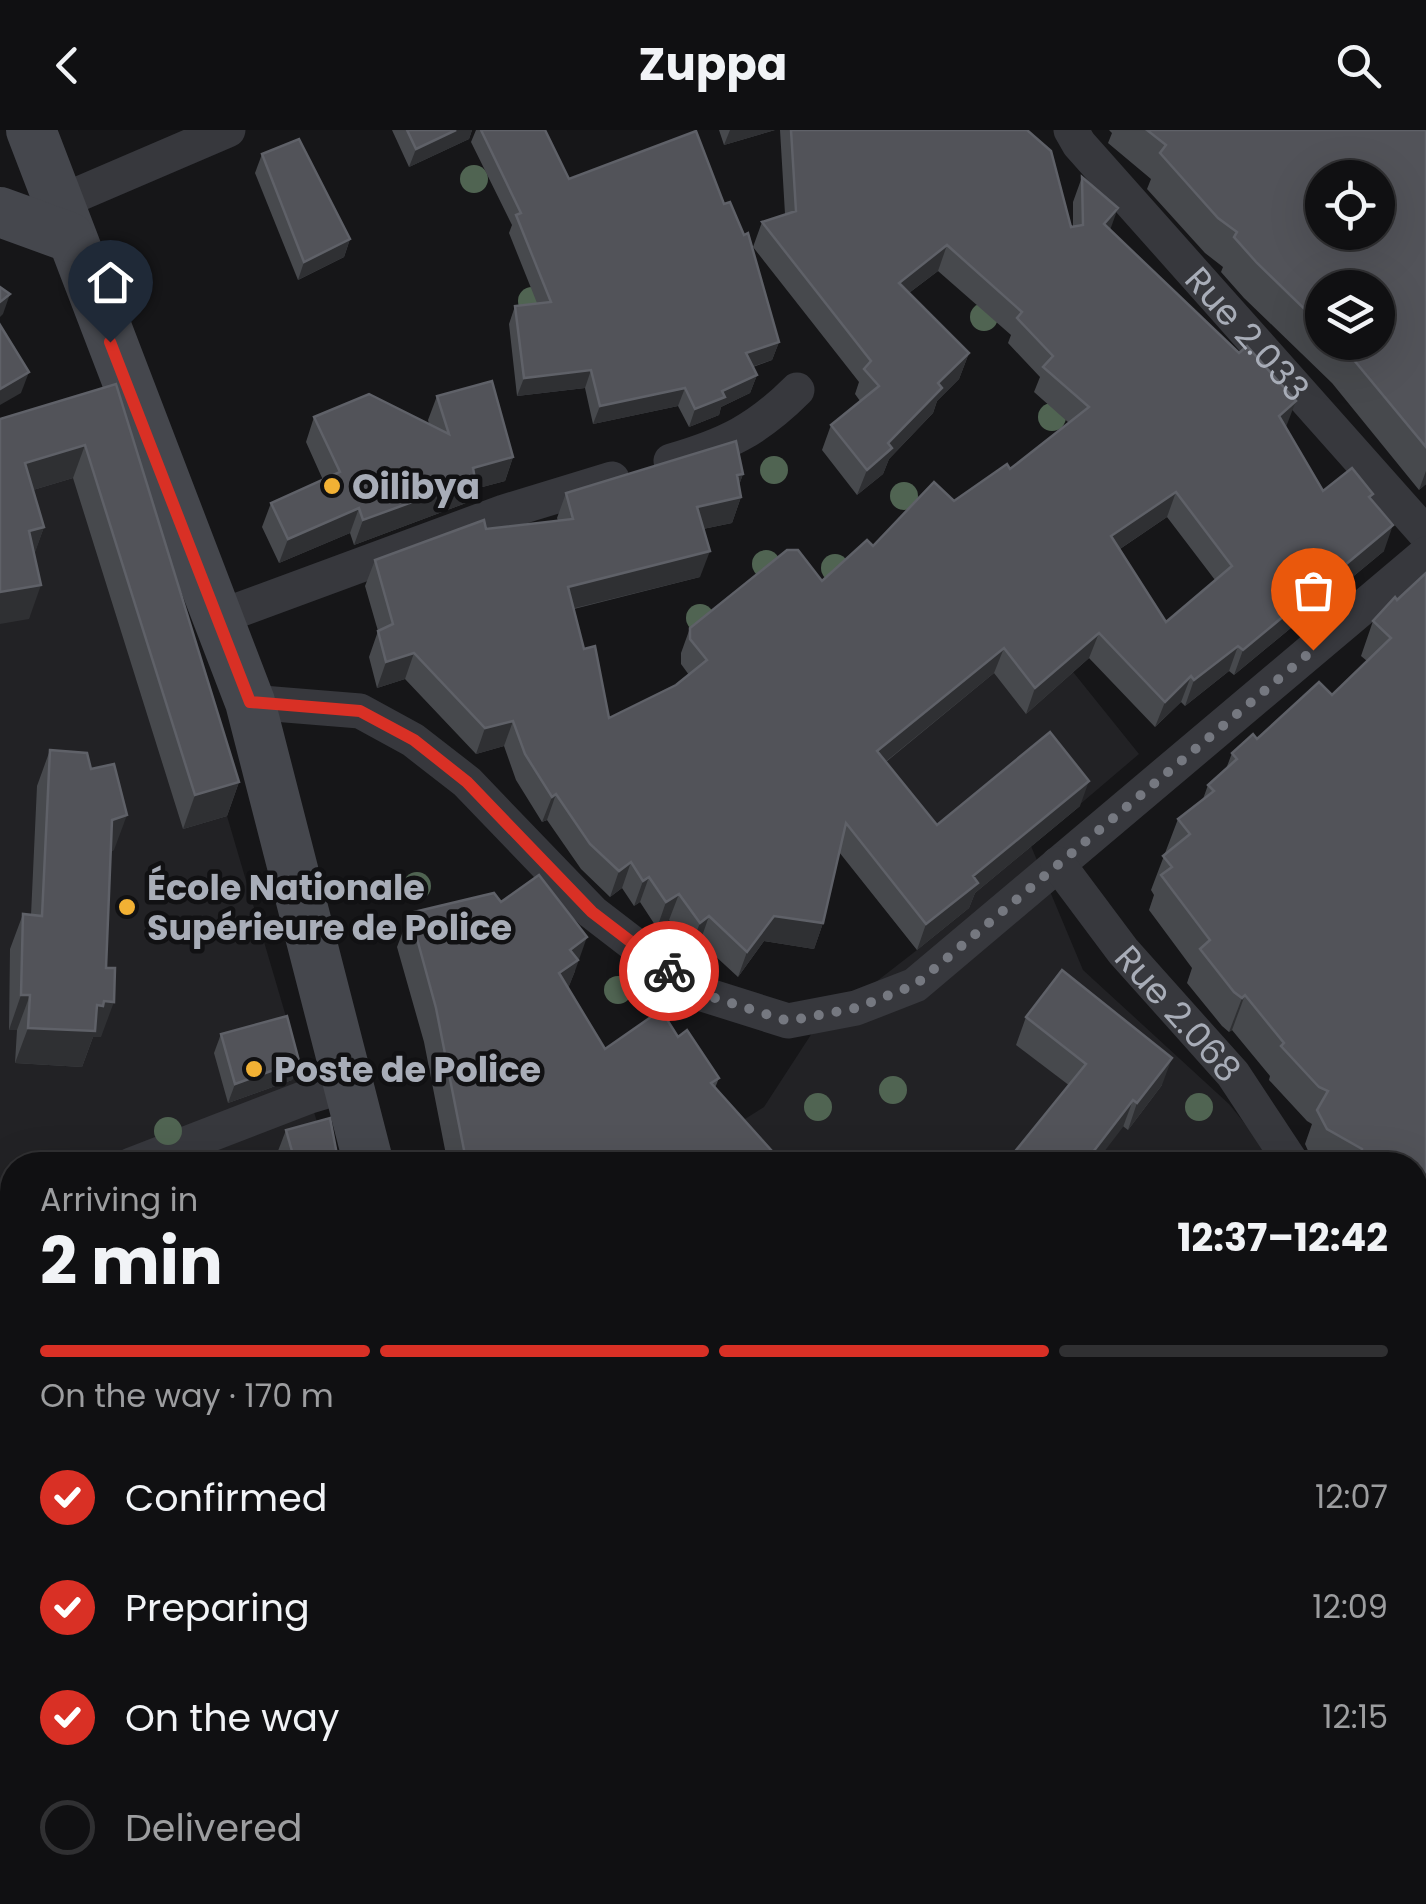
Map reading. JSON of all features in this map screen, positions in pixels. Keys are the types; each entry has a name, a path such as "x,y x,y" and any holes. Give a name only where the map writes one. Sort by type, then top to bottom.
{"main road":[{"path":"31,130 250,702 366,1152"},
{"path":"0,212 65,220"}],"street":[{"path":"65,220 228,130"},
{"name":"Rue 2.033","path":"1072,130 1079,144 1426,534"},
{"path":"217,618 504,512 712,449 768,419 797,390"},
{"path":"250,702 360,711 414,740 467,782 592,912 696,992 788,1021 856,1008 915,985 1426,554"},
{"name":"Rue 2.068","path":"1058,864 1124,951 1232,1074 1284,1152"},
{"path":"165,1152 350,1084"}],"shaded area":[{"name":"École Nationale Supérieure de Police","path":"103,417 322,1139 278,1152 0,1152 0,449"},
{"path":"1004,586 1139,754 1031,846 1083,970 1229,1104 1268,1152 693,1152 764,1107 814,1030 917,950 781,768"}],"building":[{"path":"407,130 456,130 416,149"},
{"path":"481,130 545,130 569,179 696,131 724,204 730,202 744,235 748,233 779,342 746,353 757,375 722,391 725,397 695,409 685,388 600,406 591,370 524,378 515,306 551,302 516,215 521,213"},
{"path":"791,130 1027,130 1051,151 1071,227 1083,225 1082,177 1118,208 1104,224 1239,353 1247,346 1296,401 1279,416 1323,491 1352,468 1373,494 1369,497 1393,525 1243,650 1238,646 1194,680 1191,676 1165,702 1099,633 1035,688 1004,648 877,751 937,825 1050,732 1089,781 973,876 978,883 926,924 846,823 823,923 774,916 747,952 709,916 700,923 679,894 666,902 649,877 643,881 631,862 619,871 590,844 556,794 552,797 525,754 513,721 485,728 414,653 386,662 378,631 393,624 375,560 484,520 486,529 573,519 566,493 736,441 743,474 737,475 741,497 697,507 710,551 568,587 584,649 595,646 609,718 676,685 707,660 690,639 690,628 787,550 798,550 822,581 867,540 873,546 934,482 954,501 1007,464 1010,469 1089,407 1043,367 1053,356 1017,318 1022,312 947,245 899,283 969,353 938,383 942,388 888,443 892,448 867,470 831,425 879,386 864,369 871,361 762,222 796,211","holes":["1176,492 1232,566 1166,622 1111,536"]},
{"path":"1147,130 1426,130 1426,447 1354,360 1395,360 1395,270 1305,270 1305,310 1257,263 1234,237 1237,232 1218,218 1160,153 1166,145"},
{"path":"299,139 350,239 304,262 262,154"},
{"path":"0,287 10,294 0,302"},
{"path":"0,325 29,372 0,389"},
{"path":"492,381 513,457 473,468 475,479 363,520 359,508 288,539 271,503 340,472 314,417 369,394 449,434 437,396"},
{"path":"116,384 239,782 195,795 85,445 25,463 44,527 29,531 41,585 0,592 0,419"},
{"path":"1426,573 1426,1152 1362,1152 1327,1129 1317,1110 1328,1091 1319,1087 1281,1046 1284,1043 1245,995 1242,998 1234,992 1200,949 1210,940 1161,875 1172,867 1163,856 1190,834 1178,819 1214,791 1208,785 1237,759 1232,753 1253,734 1257,739 1319,682 1332,695 1391,638 1373,621 1395,597 1397,600"},
{"path":"50,750 87,753 91,769 114,764 127,815 112,820 106,968 115,968 114,1002 97,1005 95,1031 28,1028 30,995 21,995 23,914 42,916"},
{"path":"539,875 587,937 570,950 578,960 559,973 605,1049 661,1010 678,1037 687,1030 719,1078 711,1083 771,1150 464,1152 436,1008 410,913 494,893 501,902"},
{"path":"1062,970 1172,1058 1093,1152 1015,1152 1086,1064 1026,1017"},
{"path":"287,1016 299,1061 235,1084 221,1034"},
{"path":"330,1118 337,1152 292,1152 286,1130"}],"way so far":[{"path":"669,971 696,992 788,1021 856,1008 915,985 1313,650"}],"place":[{"name":"Oilibya","path":"332,486"},
{"name":"École Nationale Supérieure de Police","path":"127,907"},
{"name":"Poste de Police","path":"254,1069"}],"route":[{"path":"110,342 250,702 360,711 414,740 467,782 592,912 669,971"}]}
